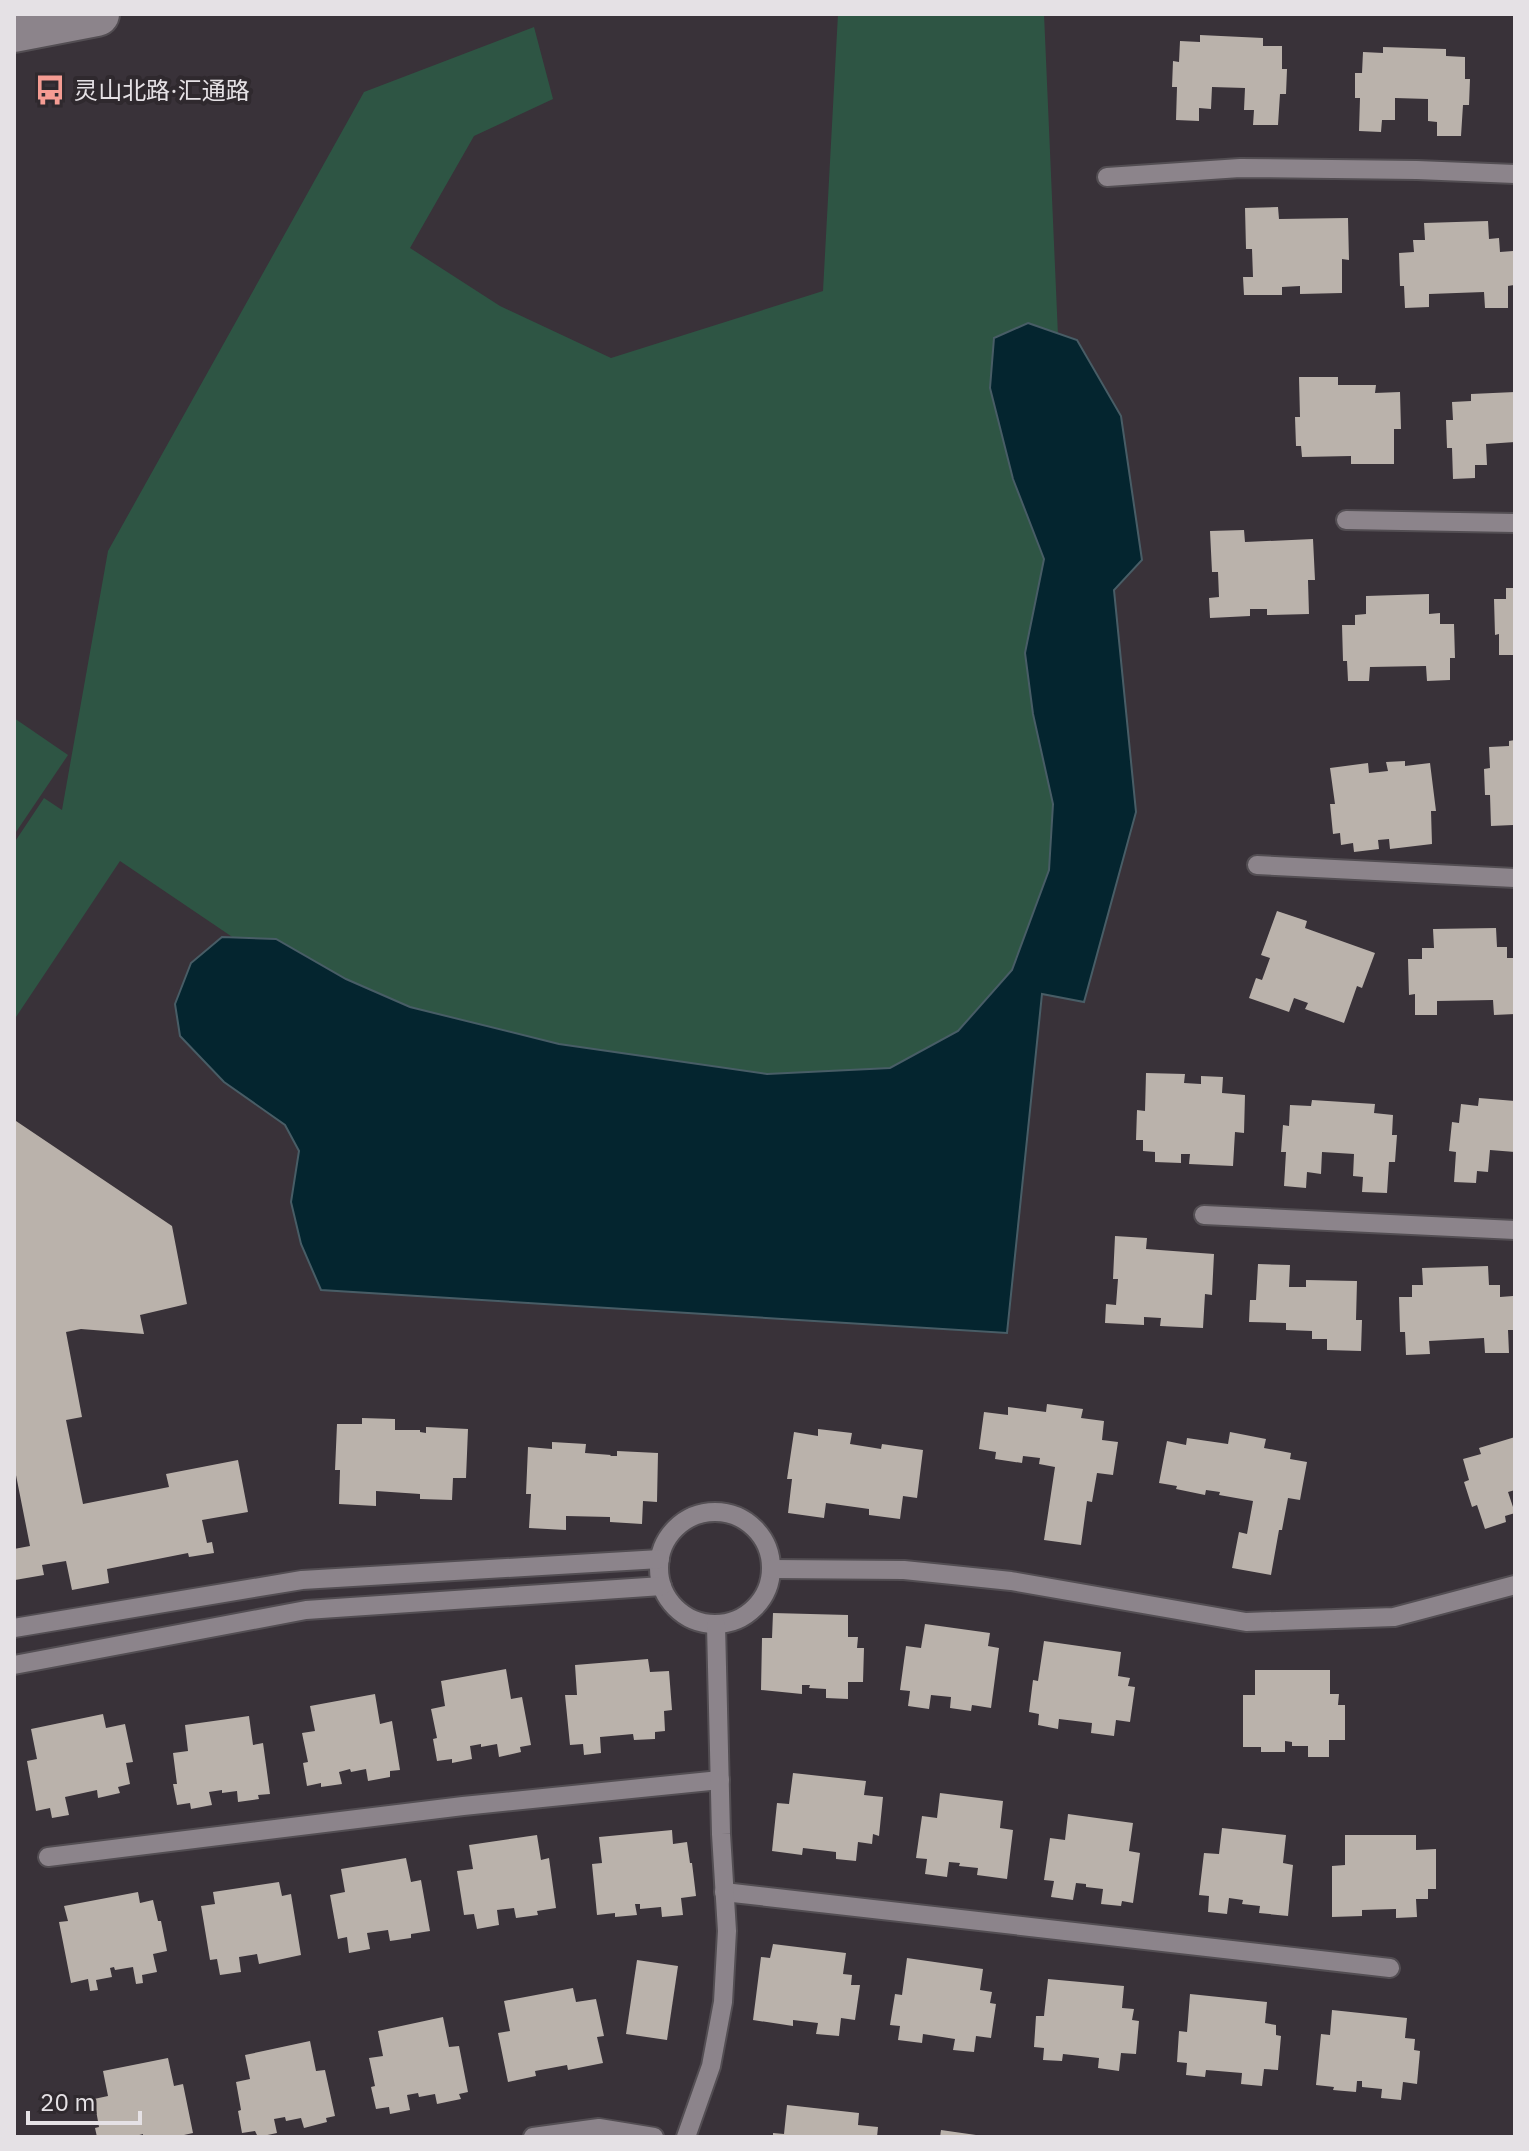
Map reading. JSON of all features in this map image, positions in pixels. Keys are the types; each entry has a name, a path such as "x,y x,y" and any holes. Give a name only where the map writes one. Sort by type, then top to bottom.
{"main road":[{"path":"14,30 97,14"}],"lane":[{"path":"1107,177 1240,168 1515,174"},
{"path":"1346,520 1515,523"},
{"path":"1257,865 1515,878"},
{"path":"1204,1215 1515,1230"},
{"path":"715,1512 733,1515 749,1523 761,1535 770,1551 772,1569 770,1586 762,1602 749,1615 733,1623 716,1625 698,1622 682,1614 669,1602 658,1569 661,1551 669,1535 698,1514 715,1512"},
{"path":"14,1628 302,1580 660,1559"},
{"path":"772,1569 904,1570 1011,1581 1246,1622 1394,1617 1515,1585"},
{"path":"14,1665 306,1610 662,1586"},
{"path":"686,2137 711,2066 723,2002 727,1931 716,1625"},
{"path":"48,1857 463,1806 720,1780"},
{"path":"724,1892 1390,1968"},
{"path":"533,2137 599,2128 654,2137"}],"green space":[{"path":"838,14 1044,14 1077,772 1044,937 936,1063 833,1091 531,1060 305,986 120,861 14,1020 14,843 44,798 62,810 108,551 364,92 534,27 553,99 474,136 410,248 500,306 611,358 823,291"},
{"path":"14,718 68,755 14,835"}],"water":[{"path":"1028,323 1077,340 1121,416 1142,560 1114,590 1136,812 1084,1002 1042,994 1007,1333 321,1290 301,1244 291,1202 299,1151 285,1125 224,1082 180,1036 175,1004 191,963 222,937 276,939 346,979 410,1007 559,1044 767,1074 890,1068 958,1031 1012,970 1049,870 1053,804 1033,714 1025,653 1044,559 1013,479 990,388 994,338"}],"building":[{"path":"1200,35 1263,38 1263,46 1282,46 1282,69 1287,69 1286,94 1280,94 1278,125 1253,125 1254,110 1244,110 1245,88 1212,87 1211,109 1199,108 1199,121 1176,120 1177,87 1172,87 1173,61 1179,62 1180,41 1200,42"},
{"path":"1383,47 1446,49 1446,56 1465,57 1465,79 1470,79 1469,105 1463,105 1461,136 1437,136 1437,122 1428,121 1428,99 1395,98 1395,120 1382,120 1381,132 1359,131 1360,98 1355,98 1355,73 1362,73 1363,52 1383,53"},
{"path":"1278,207 1279,219 1348,218 1349,260 1342,259 1342,293 1300,294 1300,286 1282,287 1282,295 1244,295 1243,277 1253,277 1252,249 1246,249 1245,208"},
{"path":"1488,221 1489,239 1499,238 1500,252 1513,251 1514,285 1508,286 1508,308 1485,308 1484,292 1429,294 1429,307 1405,308 1404,286 1400,286 1399,253 1414,252 1413,240 1425,240 1424,223"},
{"path":"1299,377 1338,377 1338,385 1376,385 1375,393 1400,392 1401,429 1394,429 1394,464 1351,464 1351,456 1302,457 1301,446 1296,446 1295,417 1300,417"},
{"path":"1515,392 1515,442 1486,444 1487,465 1475,465 1475,478 1453,479 1452,448 1447,448 1446,420 1453,420 1452,402 1471,401 1471,394"},
{"path":"1244,530 1245,542 1313,539 1315,580 1308,580 1309,614 1267,615 1267,609 1250,609 1250,616 1210,618 1209,598 1219,597 1218,572 1212,572 1210,531"},
{"path":"1506,588 1515,588 1515,655 1499,655 1499,634 1495,635 1494,599 1506,599"},
{"path":"1429,594 1429,614 1440,613 1440,624 1454,624 1455,658 1450,658 1450,680 1427,681 1426,666 1370,667 1369,681 1348,681 1347,661 1343,661 1342,625 1355,625 1355,615 1366,614 1366,596"},
{"path":"1515,740 1513,825 1491,826 1490,795 1485,795 1484,769 1490,768 1489,747 1509,746 1509,741"},
{"path":"1405,761 1405,766 1430,763 1436,811 1431,811 1432,844 1390,849 1389,839 1378,840 1379,849 1354,852 1353,843 1341,845 1340,833 1333,834 1330,804 1335,804 1330,768 1368,763 1369,773 1388,771 1386,762"},
{"path":"1277,911 1307,921 1305,928 1375,953 1362,988 1357,986 1344,1023 1305,1009 1308,1003 1294,998 1289,1012 1249,998 1256,978 1262,980 1270,958 1261,955"},
{"path":"1496,928 1497,947 1507,947 1507,958 1515,958 1515,1014 1494,1015 1493,1000 1437,1001 1437,1015 1415,1015 1415,994 1409,995 1408,959 1422,959 1422,948 1434,948 1433,929"},
{"path":"1146,1073 1185,1074 1184,1083 1201,1084 1201,1076 1223,1077 1222,1093 1245,1095 1244,1133 1235,1132 1233,1166 1189,1164 1190,1154 1181,1154 1181,1163 1155,1162 1155,1152 1143,1151 1143,1140 1136,1140 1137,1110 1145,1111"},
{"path":"1479,1098 1515,1101 1515,1152 1490,1150 1488,1172 1477,1171 1476,1183 1454,1182 1456,1152 1449,1151 1452,1122 1459,1123 1461,1104 1478,1106"},
{"path":"1312,1100 1375,1104 1374,1113 1393,1115 1392,1135 1397,1135 1395,1162 1389,1162 1387,1193 1362,1192 1363,1177 1353,1176 1354,1154 1322,1152 1321,1174 1307,1172 1306,1188 1284,1186 1286,1152 1281,1152 1283,1125 1289,1126 1290,1105 1311,1106"},
{"path":"16,1121 172,1226 187,1304 140,1315 144,1334 81,1329 66,1332 82,1417 66,1420 83,1504 169,1487 166,1474 238,1460 248,1512 202,1520 207,1543 212,1542 214,1553 189,1557 188,1553 107,1569 109,1583 72,1590 66,1561 42,1565 44,1575 15,1580 14,1549 30,1546 14,1465"},
{"path":"1115,1236 1147,1238 1146,1249 1214,1254 1212,1295 1205,1294 1203,1328 1160,1326 1161,1318 1144,1317 1144,1325 1105,1323 1106,1304 1116,1305 1118,1279 1113,1279"},
{"path":"1258,1264 1290,1265 1289,1287 1306,1287 1306,1280 1357,1281 1356,1320 1362,1320 1361,1351 1327,1350 1327,1339 1312,1339 1312,1331 1286,1330 1286,1323 1249,1322 1250,1300 1256,1300"},
{"path":"1488,1266 1489,1285 1500,1285 1500,1297 1513,1296 1514,1330 1508,1330 1509,1353 1485,1353 1484,1338 1429,1341 1430,1354 1406,1355 1405,1332 1400,1332 1399,1297 1412,1297 1412,1285 1423,1285 1422,1268"},
{"path":"1047,1404 1083,1409 1081,1418 1104,1421 1102,1440 1118,1442 1113,1475 1097,1473 1092,1502 1087,1501 1081,1545 1044,1540 1055,1467 1039,1464 1040,1458 1023,1456 1022,1463 995,1459 996,1452 979,1449 984,1412 1008,1415 1008,1407 1046,1412"},
{"path":"362,1418 395,1419 395,1430 420,1430 426,1433 426,1427 468,1429 466,1478 453,1478 452,1500 420,1499 420,1494 376,1491 376,1506 339,1504 340,1470 335,1470 337,1424 362,1424"},
{"path":"818,1429 852,1433 850,1444 881,1449 882,1444 923,1450 917,1498 903,1496 900,1519 869,1515 869,1509 826,1503 824,1518 788,1513 792,1479 787,1479 794,1432 818,1436"},
{"path":"1230,1432 1266,1439 1264,1448 1291,1453 1290,1459 1307,1462 1300,1500 1288,1498 1271,1575 1232,1568 1239,1532 1247,1534 1253,1501 1206,1490 1205,1495 1159,1483 1167,1441 1186,1445 1187,1438 1228,1444"},
{"path":"1515,1437 1515,1490 1508,1492 1515,1513 1505,1516 1506,1522 1485,1529 1477,1505 1472,1507 1464,1482 1469,1480 1463,1459 1481,1454 1479,1448"},
{"path":"552,1442 586,1444 585,1453 610,1456 617,1456 617,1451 658,1453 657,1502 643,1501 642,1524 610,1522 610,1517 566,1516 566,1530 529,1528 531,1494 526,1494 528,1447 552,1449"},
{"path":"773,1613 848,1615 848,1637 858,1637 857,1648 864,1648 863,1682 848,1682 848,1699 826,1698 826,1689 809,1688 810,1685 802,1685 802,1694 761,1690 762,1638 772,1638"},
{"path":"925,1624 990,1633 988,1646 999,1648 991,1708 972,1705 971,1711 950,1708 951,1697 931,1695 929,1709 908,1706 910,1691 900,1690 906,1646 921,1648"},
{"path":"1044,1641 1121,1652 1118,1676 1130,1678 1128,1686 1135,1687 1130,1722 1116,1720 1114,1736 1091,1733 1092,1723 1059,1719 1058,1729 1038,1725 1039,1714 1029,1712 1033,1680 1038,1681"},
{"path":"648,1659 650,1672 669,1671 672,1710 664,1711 665,1731 655,1732 655,1739 634,1740 633,1734 600,1737 601,1753 584,1755 583,1744 570,1745 565,1695 577,1695 575,1665"},
{"path":"506,1669 511,1699 522,1697 531,1745 520,1747 521,1752 499,1757 497,1744 481,1747 481,1744 470,1746 472,1759 452,1763 452,1759 437,1761 433,1739 437,1738 431,1709 445,1706 441,1681"},
{"path":"1255,1670 1330,1670 1330,1694 1339,1694 1338,1705 1345,1705 1345,1740 1329,1740 1329,1757 1308,1757 1308,1746 1292,1746 1292,1742 1285,1741 1285,1752 1261,1752 1261,1747 1243,1747 1243,1695 1255,1695"},
{"path":"375,1694 380,1724 392,1721 400,1770 390,1771 390,1777 368,1781 366,1769 351,1772 350,1769 339,1772 342,1784 307,1786 303,1763 308,1762 302,1733 315,1731 310,1706"},
{"path":"103,1714 106,1728 125,1724 133,1762 126,1763 130,1784 118,1787 120,1793 98,1798 97,1790 65,1797 69,1815 52,1818 50,1808 36,1811 27,1761 37,1759 31,1729"},
{"path":"249,1716 253,1745 263,1743 270,1794 238,1802 237,1791 222,1793 222,1790 209,1792 212,1805 191,1809 190,1803 177,1805 173,1753 188,1751 185,1725"},
{"path":"793,1773 866,1781 864,1795 883,1797 879,1836 873,1834 872,1844 858,1842 856,1861 836,1859 836,1852 803,1848 802,1855 772,1851 777,1803 789,1804"},
{"path":"940,1793 1003,1801 1000,1828 1013,1830 1007,1879 977,1875 978,1868 949,1862 947,1877 925,1874 927,1859 916,1858 922,1816 937,1818"},
{"path":"1068,1814 1133,1823 1129,1851 1140,1853 1133,1903 1122,1901 1121,1906 1101,1904 1103,1889 1076,1883 1073,1900 1051,1897 1054,1881 1044,1880 1050,1838 1065,1840"},
{"path":"1222,1828 1286,1835 1283,1863 1293,1865 1288,1916 1259,1913 1260,1906 1242,1904 1243,1900 1229,1898 1227,1914 1208,1912 1209,1896 1199,1895 1204,1853 1219,1854"},
{"path":"672,1830 673,1844 687,1842 692,1863 696,1896 681,1898 683,1915 662,1917 661,1907 640,1909 640,1904 635,1904 637,1915 597,1915 592,1864 602,1863 599,1837"},
{"path":"537,1835 541,1860 549,1858 556,1908 537,1911 538,1915 516,1918 514,1908 497,1910 499,1925 477,1929 474,1914 464,1915 457,1871 473,1869 469,1845"},
{"path":"1345,1835 1416,1835 1416,1850 1436,1849 1436,1889 1428,1889 1428,1899 1416,1899 1417,1917 1396,1918 1396,1909 1362,1910 1362,1916 1332,1917 1332,1866 1345,1865"},
{"path":"406,1858 411,1882 421,1880 430,1931 390,1941 388,1930 367,1933 370,1949 349,1953 347,1937 338,1939 330,1895 345,1892 341,1869"},
{"path":"279,1882 282,1896 291,1894 301,1955 259,1964 257,1954 239,1957 241,1972 220,1975 217,1959 210,1960 201,1906 215,1904 213,1892"},
{"path":"138,1892 140,1903 153,1900 158,1921 161,1921 167,1951 153,1954 157,1972 142,1975 143,1983 136,1984 133,1967 115,1970 114,1967 110,1968 112,1977 96,1980 98,1990 90,1991 88,1979 71,1983 59,1922 68,1921 64,1906"},
{"path":"773,1944 846,1953 843,1974 852,1975 851,1985 860,1985 855,2020 841,2018 839,2036 816,2034 818,2023 793,2020 793,2026 753,2020 761,1957 770,1958"},
{"path":"907,1958 983,1969 980,1990 992,1992 990,2003 996,2004 991,2038 976,2036 974,2052 953,2050 955,2039 923,2034 922,2043 898,2040 900,2026 890,2025 895,1994 902,1995"},
{"path":"637,1960 678,1966 667,2040 626,2034"},
{"path":"1048,1979 1124,1986 1122,2008 1134,2009 1132,2020 1139,2021 1136,2054 1121,2053 1119,2071 1098,2068 1099,2058 1063,2054 1062,2061 1043,2060 1044,2048 1034,2047 1036,2016 1044,2016"},
{"path":"573,1988 576,2002 596,1999 604,2036 597,2037 603,2063 568,2070 567,2065 535,2071 536,2076 508,2082 498,2033 510,2031 504,2001"},
{"path":"1190,1994 1267,2002 1265,2023 1276,2025 1276,2035 1281,2036 1278,2070 1264,2069 1262,2086 1241,2084 1242,2073 1206,2070 1205,2077 1186,2075 1187,2063 1177,2062 1179,2031 1187,2032"},
{"path":"1332,2010 1407,2018 1405,2038 1415,2039 1414,2050 1420,2051 1417,2084 1403,2082 1401,2100 1381,2098 1382,2089 1362,2087 1362,2081 1357,2081 1356,2092 1316,2085 1321,2034 1330,2035"},
{"path":"443,2017 449,2047 459,2046 468,2092 459,2094 461,2099 437,2104 435,2094 419,2097 418,2093 407,2095 410,2110 390,2114 389,2107 376,2109 369,2058 383,2056 378,2031"},
{"path":"310,2041 316,2071 325,2070 335,2116 326,2118 327,2122 304,2128 301,2118 286,2121 285,2117 274,2119 277,2133 258,2137 255,2131 242,2133 236,2082 250,2079 245,2055"},
{"path":"168,2058 174,2086 183,2084 193,2133 184,2137 143,2137 143,2134 97,2137 95,2128 99,2127 94,2099 108,2096 103,2071"},
{"path":"787,2105 859,2113 858,2125 878,2127 877,2137 773,2137 773,2133 784,2134"},
{"path":"941,2130 976,2135 976,2137 940,2137"}],"place":[{"name":"灵山北路·汇通路","path":"50,90"}]}
